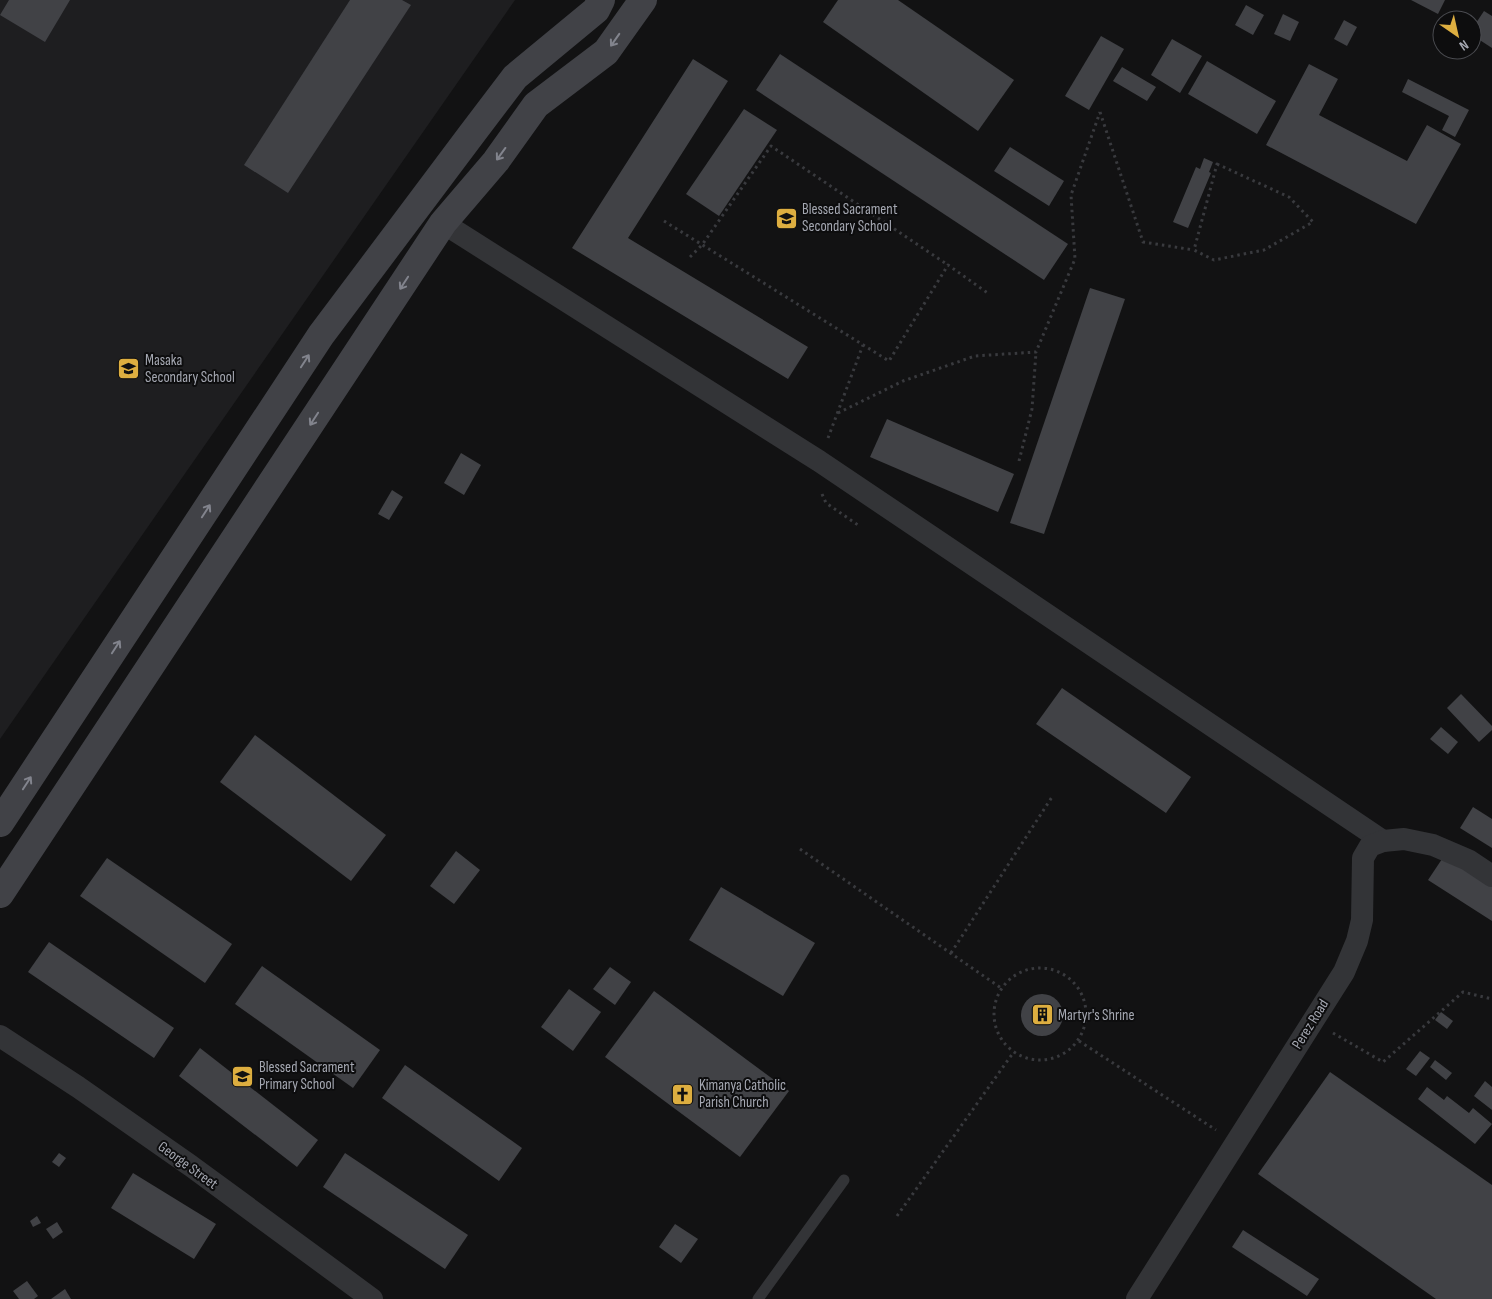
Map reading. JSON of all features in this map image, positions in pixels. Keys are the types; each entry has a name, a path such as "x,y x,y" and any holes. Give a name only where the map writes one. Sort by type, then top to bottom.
{"street":[{"path":"0,823 327,328 470,134 515,77 596,10 601,0"},
{"path":"0,894 443,224 496,161 536,106 606,52 643,0"},
{"path":"443,224 819,461 1383,841 1404,839 1432,845 1468,860 1492,876"},
{"name":"Perez Road","path":"1137,1299 1344,972 1357,941 1362,920 1363,858 1370,846 1383,841"},
{"name":"George Street","path":"0,1036 78,1087 372,1299"}],"lane":[{"path":"758,1299 844,1180"}],"path":[{"path":"1019,461 1032,409 1036,352 1075,259 1071,195 1100,112 1143,242 1194,250 1214,260 1264,250 1313,222 1290,197 1217,164 1194,250"},
{"path":"690,257 702,245 771,146 990,294"},
{"path":"664,221 889,361 948,265"},
{"path":"838,413 903,382 975,356 1036,352"},
{"path":"951,953 1052,797"},
{"path":"800,849 1001,988"},
{"path":"1031,968 1050,968 1066,975 1079,988 1086,1006 1085,1024 1078,1040 1065,1053 1048,1060 1030,1060 1013,1053 1000,1040 994,1023 994,1005 1001,988 1014,976 1031,968"},
{"path":"1334,1024 1333,1033 1383,1062 1463,992 1492,999"},
{"path":"1078,1040 1235,1143"},
{"path":"897,1216 1013,1053"}],"shaded area":[{"name":"Masaka Secondary School","path":"0,0 515,0 0,739"}],"building":[{"path":"9,0 70,0 45,42 0,15"},
{"path":"350,0 402,0 411,5 288,193 244,165"},
{"path":"838,0 898,0 1014,80 978,131 823,22"},
{"path":"1411,0 1445,0 1440,10 1432,11"},
{"path":"1246,5 1264,15 1253,35 1235,25"},
{"path":"1484,11 1492,16 1492,48 1482,42 1482,14"},
{"path":"1283,14 1299,22 1290,41 1274,34"},
{"path":"1344,20 1357,27 1347,46 1334,39"},
{"path":"1101,36 1124,49 1089,110 1065,96"},
{"path":"1172,39 1202,56 1180,93 1151,75"},
{"path":"780,54 1068,244 1044,280 756,90"},
{"path":"693,59 728,81 628,238 808,347 788,379 572,248"},
{"path":"1207,61 1276,101 1257,134 1188,94"},
{"path":"1309,64 1338,79 1319,115 1407,161 1427,125 1461,144 1416,224 1266,145"},
{"path":"1122,67 1156,87 1147,101 1113,81"},
{"path":"1408,79 1469,110 1455,137 1442,130 1449,116 1402,92"},
{"path":"744,109 777,130 719,216 686,194"},
{"path":"1010,147 1064,181 1049,206 994,171"},
{"path":"1204,158 1213,162 1209,172 1211,173 1188,228 1173,222 1196,167 1200,169"},
{"path":"1090,288 1125,299 1044,534 1010,523"},
{"path":"887,419 1014,474 998,512 870,457"},
{"path":"461,453 481,465 464,495 444,483"},
{"path":"392,490 403,497 389,520 378,514"},
{"path":"1062,688 1191,777 1166,813 1036,724"},
{"path":"1461,694 1492,726 1492,730 1479,742 1447,708"},
{"path":"1441,727 1458,742 1448,754 1430,739"},
{"path":"255,735 386,835 351,881 220,782"},
{"path":"1473,807 1492,819 1492,848 1460,828"},
{"path":"456,851 480,870 454,904 430,886"},
{"path":"1444,856 1492,887 1492,921 1428,880"},
{"path":"107,858 232,944 205,983 80,896"},
{"path":"721,887 815,943 783,996 689,940"},
{"path":"49,942 174,1028 154,1058 28,972"},
{"path":"262,966 380,1050 353,1088 235,1004"},
{"path":"610,967 631,982 615,1005 593,989"},
{"path":"569,989 601,1012 573,1051 541,1027"},
{"path":"654,991 789,1091 740,1157 605,1057"},
{"name":"Martyr's Shrine","path":"1042,994 1057,1000 1063,1015 1057,1030 1042,1036 1027,1030 1021,1015 1027,1000"},
{"path":"1441,1012 1453,1021 1447,1029 1435,1020"},
{"path":"200,1048 318,1140 297,1167 179,1076"},
{"path":"1420,1051 1430,1058 1416,1076 1406,1069"},
{"path":"1435,1060 1452,1073 1446,1080 1430,1067"},
{"path":"405,1065 522,1148 499,1181 382,1098"},
{"path":"1330,1072 1492,1185 1492,1299 1436,1299 1258,1174"},
{"path":"1485,1081 1492,1087 1492,1110 1474,1096"},
{"path":"1427,1087 1444,1100 1447,1096 1469,1113 1473,1108 1492,1124 1475,1144 1418,1099"},
{"path":"59,1153 66,1158 59,1167 52,1162"},
{"path":"345,1153 468,1235 445,1269 323,1187"},
{"path":"133,1173 216,1224 194,1259 111,1208"},
{"path":"37,1216 41,1223 33,1227 30,1221"},
{"path":"57,1222 63,1232 53,1239 46,1229"},
{"path":"675,1224 698,1239 681,1263 659,1247"},
{"path":"1243,1230 1319,1279 1307,1296 1232,1247"},
{"path":"27,1281 38,1296 34,1299 19,1299 13,1291"},
{"path":"65,1289 71,1299 51,1299"}],"place":[{"name":"Blessed Sacrament Secondary School","path":"786,218"},
{"name":"Masaka Secondary School","path":"129,369"},
{"name":"Martyr's Shrine","path":"1042,1015"},
{"name":"Blessed Sacrament Primary School","path":"243,1076"},
{"name":"Kimanya Catholic Parish Church","path":"683,1094"}]}
